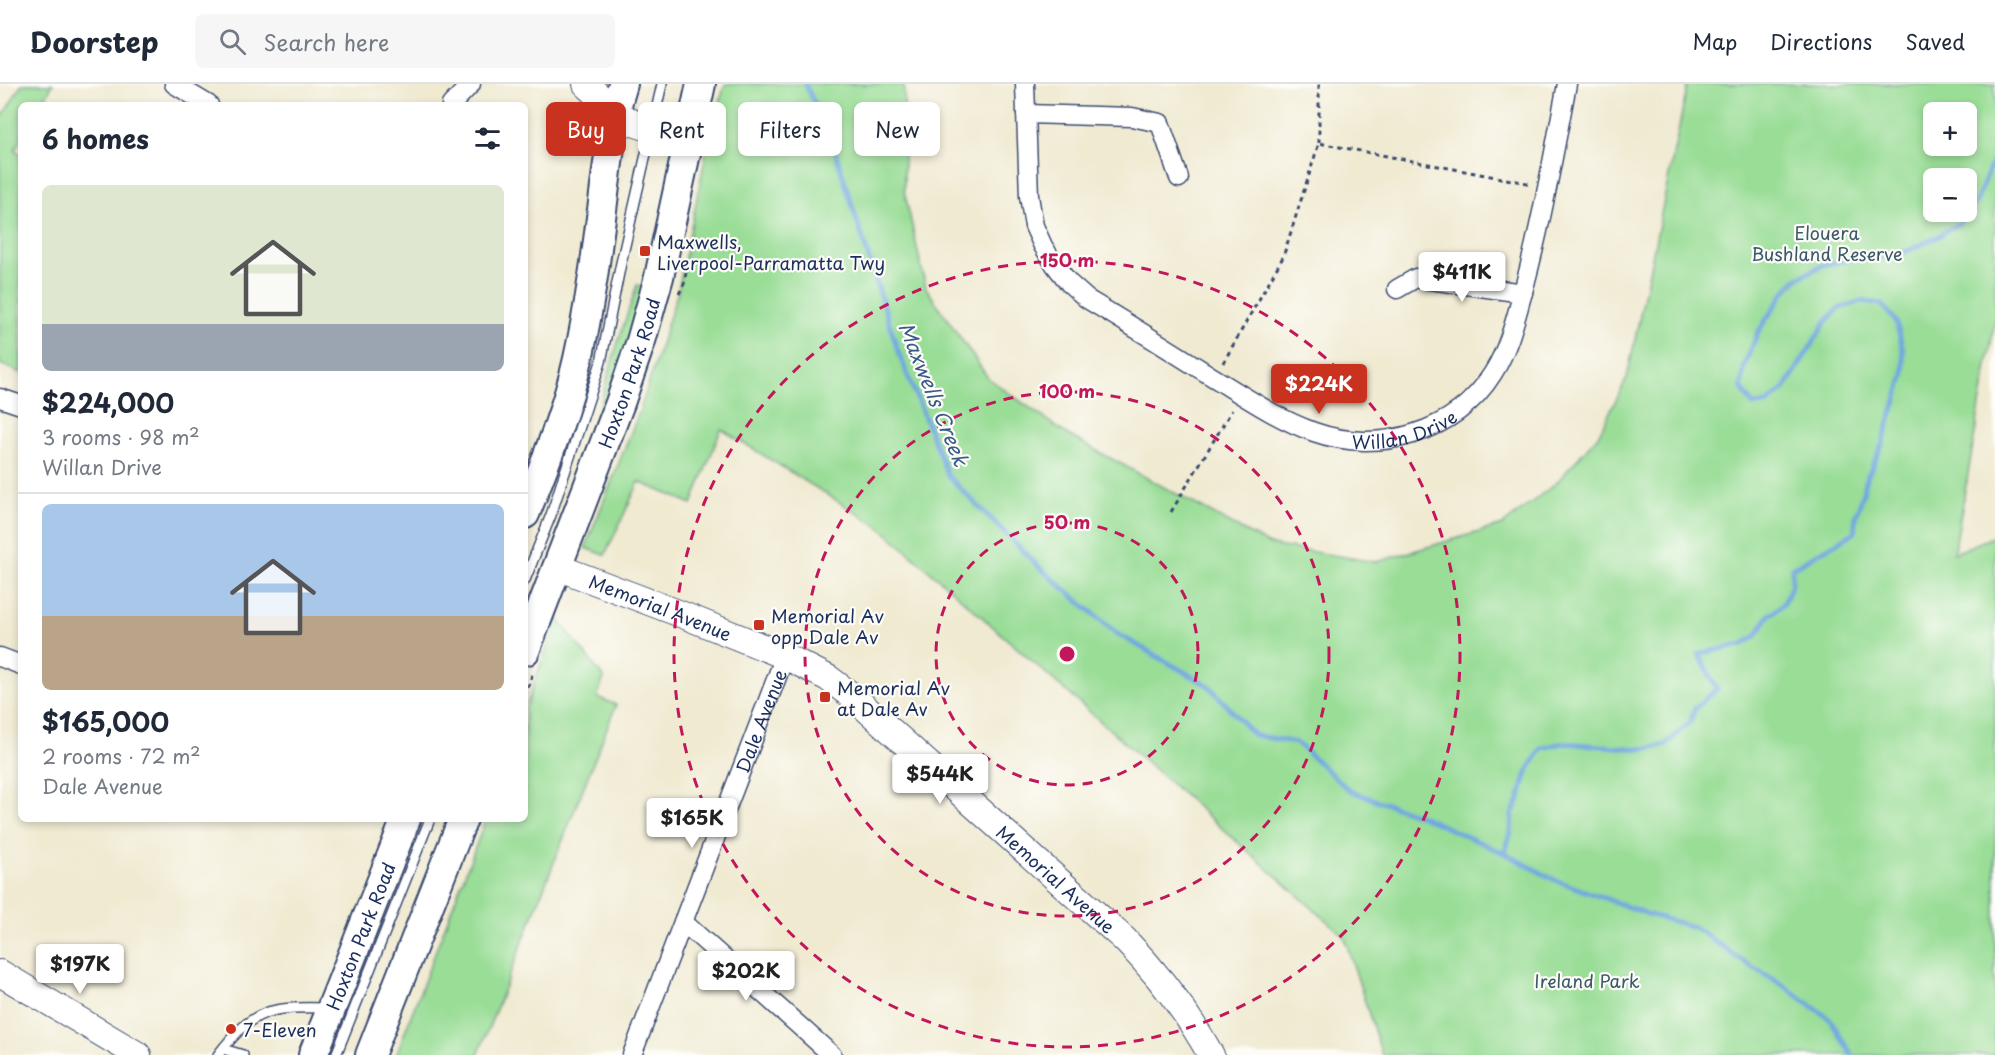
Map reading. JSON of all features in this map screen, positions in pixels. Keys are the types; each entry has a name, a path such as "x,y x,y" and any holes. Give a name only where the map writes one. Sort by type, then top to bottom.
{"main road":[{"path":"618,102 623,84"},
{"name":"Hoxton Park Road","path":"696,102 700,84"},
{"path":"528,506 554,440 578,360 609,156"},
{"name":"Hoxton Park Road","path":"528,634 541,561 620,403 641,341 659,277 684,156"},
{"name":"Hoxton Park Road","path":"313,1055 405,822"},
{"path":"370,1055 462,822"}],"street":[{"path":"174,84 204,102"},
{"path":"454,102 471,84"},
{"path":"586,84 605,102"},
{"name":"Willan Drive","path":"1025,84 1029,196 1034,226 1043,246 1070,283 1087,299 1241,396 1293,424 1341,440 1374,442 1403,438 1432,428 1476,395 1493,374 1506,349 1523,293 1567,84"},
{"path":"1026,114 1132,117 1160,123 1179,178"},
{"path":"1397,289 1416,278 1523,293"},
{"path":"0,398 18,404"},
{"name":"Memorial Avenue","path":"541,561 784,656 828,678 852,696 1125,940 1179,1002 1211,1055"},
{"name":"Dale Avenue","path":"632,1055 784,656"},
{"path":"0,657 18,664"},
{"path":"683,922 832,1055"},
{"path":"0,973 138,1055"}],"lane":[{"path":"658,102 662,84"},
{"path":"528,576 541,561 601,362 645,156"},
{"path":"336,1055 429,822"},
{"path":"220,1052 235,1033 250,1020 264,1013 285,1008 332,1008"},
{"path":"220,1052 243,1055"}],"path":[{"path":"1214,378 1283,257 1319,143 1319,84"},
{"path":"1319,143 1547,187"},
{"path":"1171,512 1241,396"}],"green space":[{"path":"22,84 53,84 43,102 18,102 18,144 15,150 18,152 18,372 0,364 0,120"},
{"path":"725,84 904,84 904,102 854,102 854,156 904,156 904,190 926,288 988,378 1068,435 1270,545 1376,562 1503,525 1556,483 1598,436 1627,378 1688,84 1995,84 1995,320 1954,553 1995,536 1995,1055 1382,1055 1344,936 881,528 721,429 692,504 639,482 605,555 585,548 640,410 678,291 706,156 726,156 726,102 720,102"},
{"path":"637,285 647,287 597,437 592,434 615,351"},
{"path":"557,618 604,678 597,697 616,705 478,1055 396,1055 485,822 528,822 528,701"}],"waterway":[{"name":"Maxwells Creek","path":"805,84 830,135 898,351 948,476 1039,567 1116,633 1209,686 1254,735 1297,743 1350,791 1421,816 1506,854 1555,880 1650,915 1694,927 1741,960 1783,985 1830,1019 1852,1055"},
{"path":"1506,854 1512,814 1519,800 1527,772 1542,748 1563,743 1642,749 1665,745 1690,722 1695,708 1717,689 1699,654 1743,644 1755,637 1769,615 1783,605 1792,584 1792,568 1854,533 1864,484 1882,445 1904,375 1903,350 1896,321 1881,304 1861,301 1838,309 1825,323 1785,388 1766,404 1753,405 1741,387 1745,364 1758,332 1783,294 1796,279 1823,265 1863,257 1893,258 1958,224 1977,200 1995,156"}],"place":[{"name":"Maxwells, Liverpool-Parramatta Twy","path":"645,251"},
{"name":"Memorial Av opp Dale Av","path":"759,625"},
{"name":"Memorial Av at Dale Av","path":"825,697"},
{"name":"7-Eleven","path":"231,1029"}],"park label":[{"name":"Elouera Bushland Reserve","path":"1827,242"},
{"name":"Ireland Park","path":"1587,980"}]}
